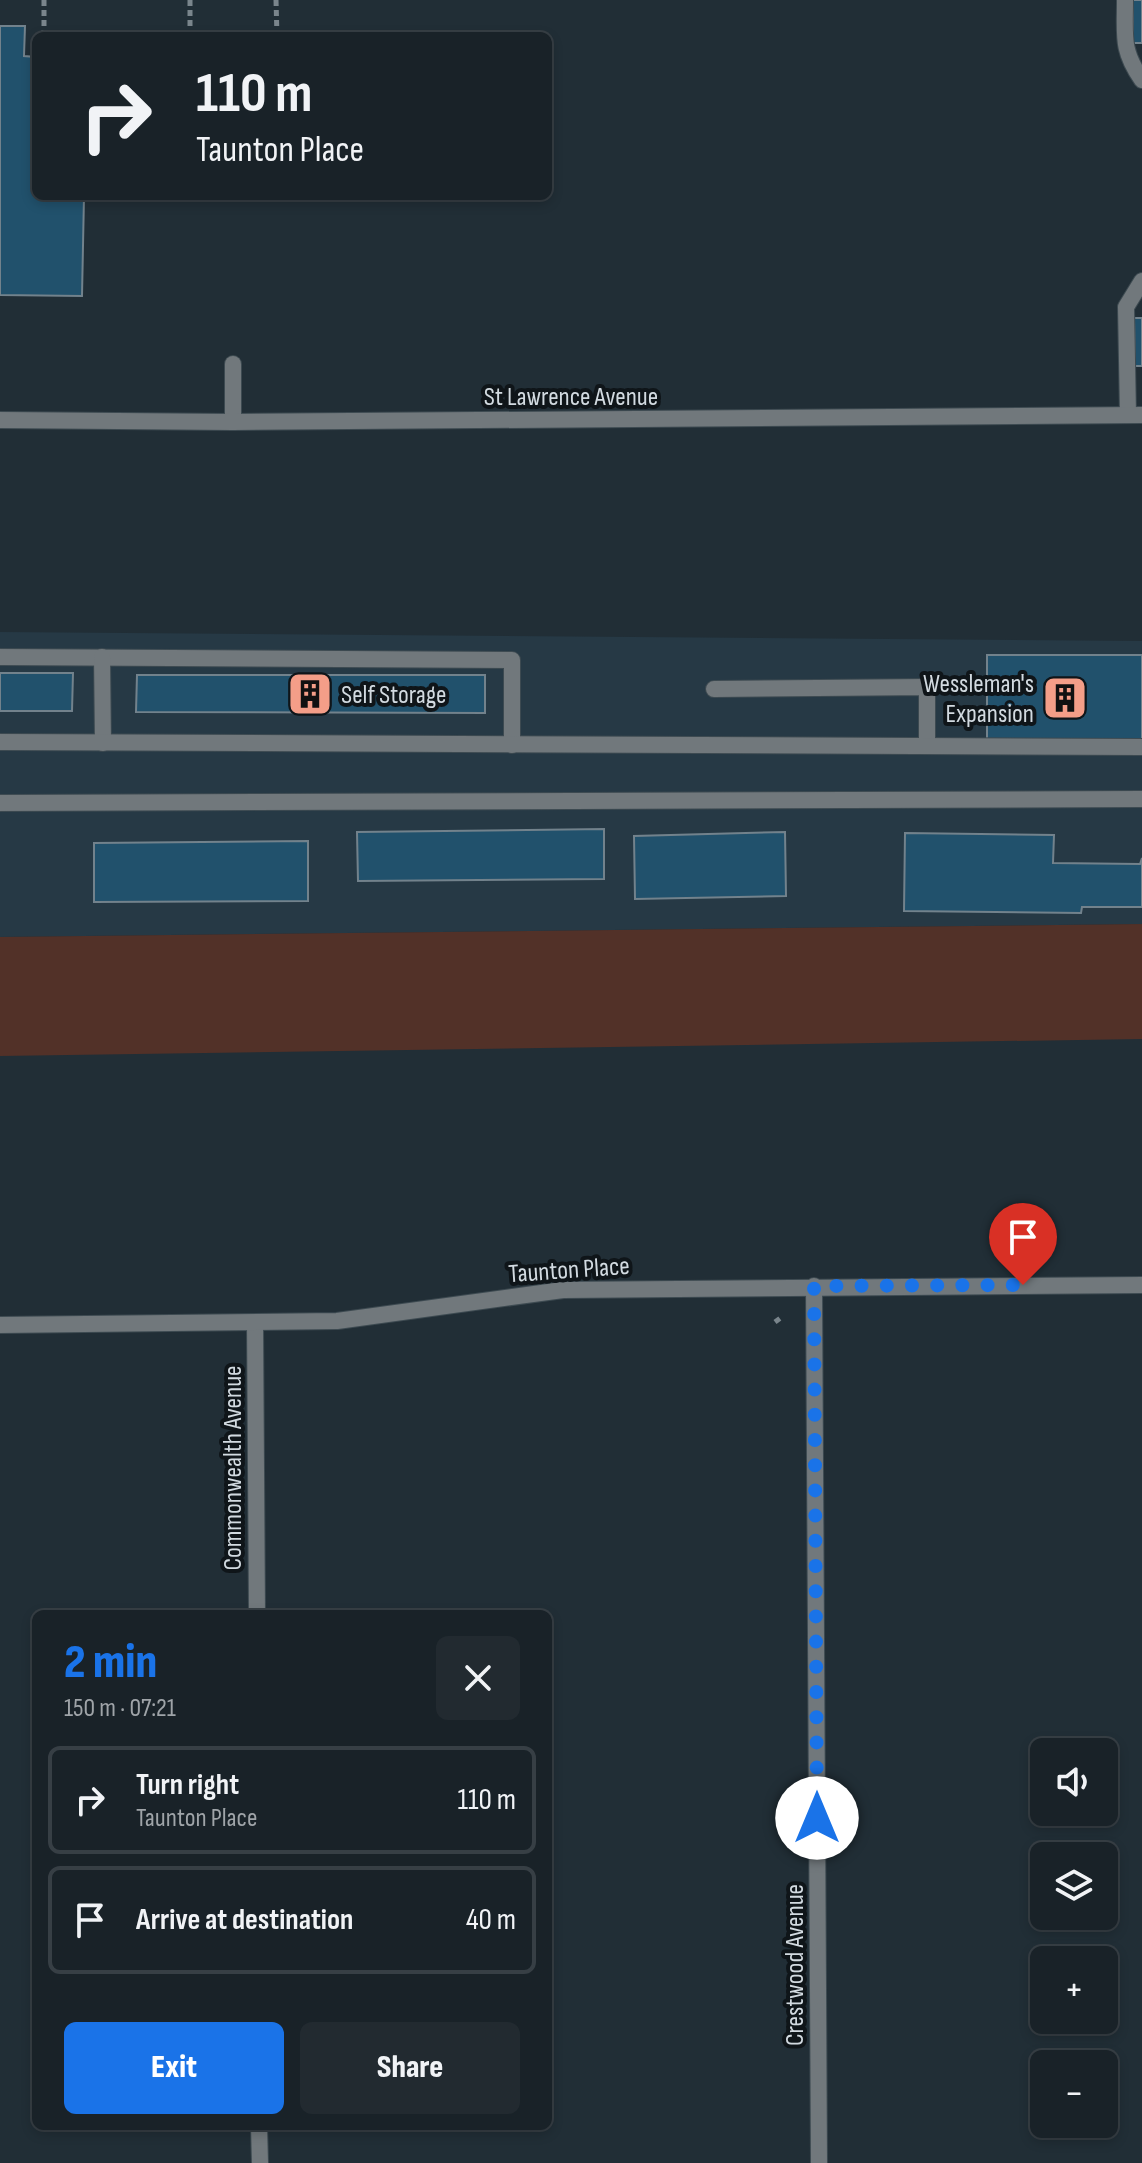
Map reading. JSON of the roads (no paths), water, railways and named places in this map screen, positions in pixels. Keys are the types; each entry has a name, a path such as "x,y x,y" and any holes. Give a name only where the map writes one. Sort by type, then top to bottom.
{"street":[{"path":"1125,0 1128,60 1142,80"},
{"path":"1135,415 1126,307 1142,281"},
{"path":"233,364 233,422"},
{"name":"St Lawrence Avenue","path":"0,420 233,422 1135,415"},
{"path":"0,657 512,660 512,745"},
{"path":"102,657 103,743"},
{"path":"714,689 927,687 927,746"},
{"path":"0,742 1142,747"},
{"path":"0,803 1142,799"},
{"name":"Taunton Place","path":"0,1325 337,1321 563,1290 1142,1285"},
{"name":"Crestwood Avenue","path":"814,1286 819,2163"},
{"name":"Commonwealth Avenue","path":"255,1323 257,1610"},
{"path":"259,2130 260,2163"}],"place":[{"name":"Self Storage","path":"310,694"},
{"name":"Wessleman's Expansion","path":"1065,698"}]}
